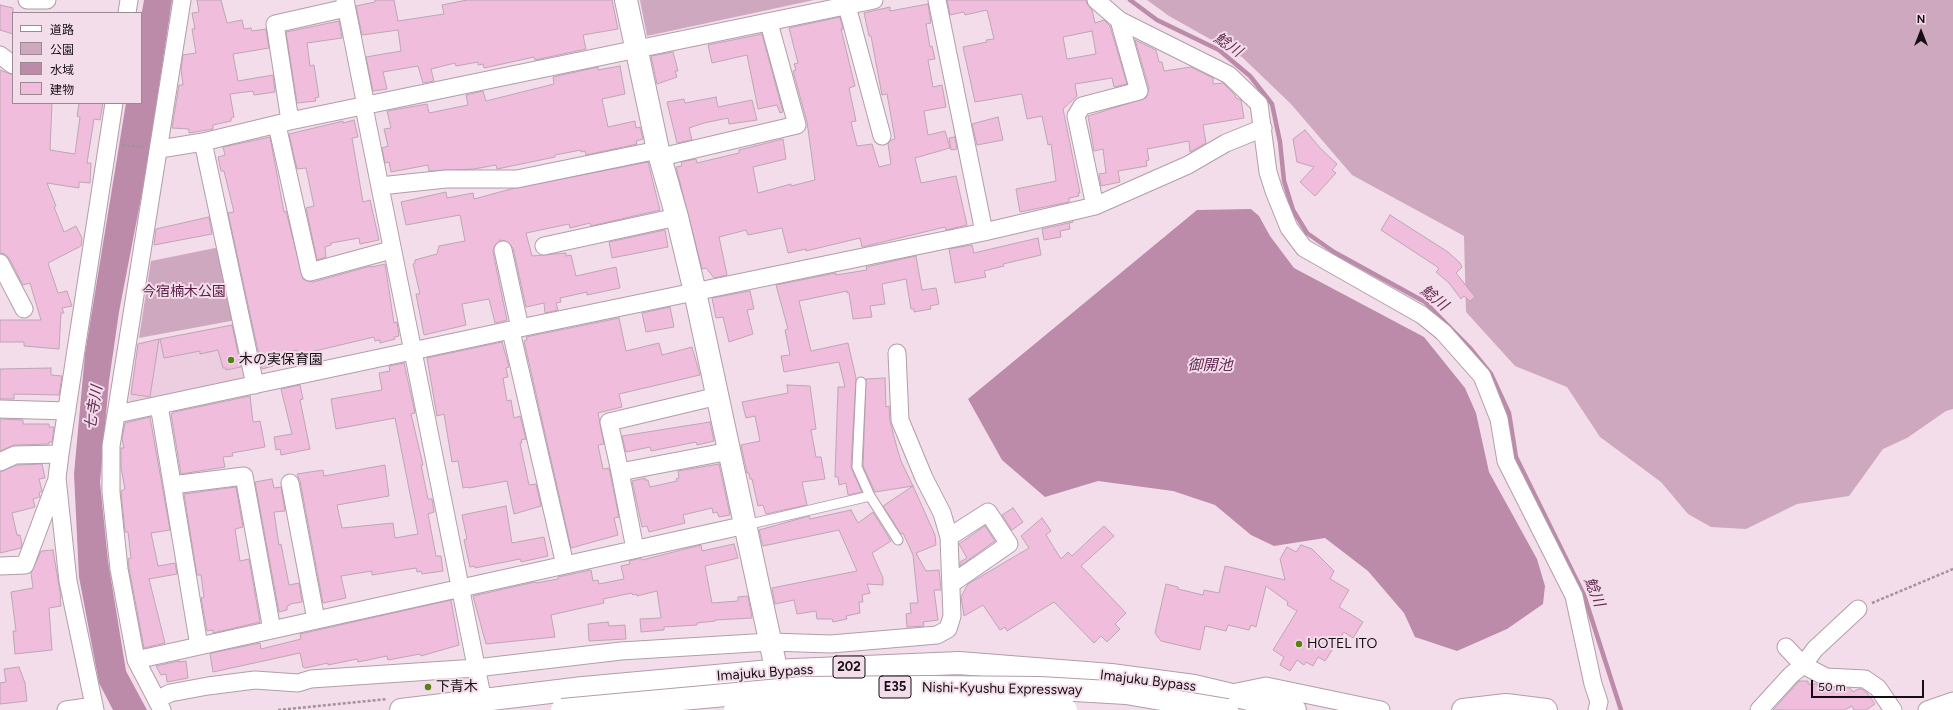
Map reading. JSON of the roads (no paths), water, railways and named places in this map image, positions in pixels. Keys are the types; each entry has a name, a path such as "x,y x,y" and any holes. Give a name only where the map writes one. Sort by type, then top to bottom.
{"main road":[{"path":"626,0 660,154 695,292 772,651"},
{"name":"Imajuku Bypass","path":"402,710 583,688 770,671 959,663 1111,675 1194,686 1228,702 1295,710"},
{"name":"Nishi-Kyushu Expressway","path":"562,710 802,688 1040,688 1126,693 1228,702"},
{"path":"812,710 868,702"},
{"name":"Nishi-Kyushu Expressway","path":"735,710 868,702 927,702 1066,710"},
{"path":"1463,710 1506,706 1546,710"}],"street":[{"path":"27,0 47,0"},
{"path":"127,12 129,0"},
{"path":"182,0 160,149 111,446 111,492 118,569 136,660 160,705 170,693 255,680 298,683 311,679 476,668 621,651 772,651 937,634 948,629 952,616 949,537 942,513 924,478 900,420 897,353"},
{"path":"160,149 203,142 284,123 874,0"},
{"path":"938,0 984,232"},
{"path":"1096,0 1119,20 1229,75 1259,104 1268,172 1279,209 1289,228 1304,248 1422,315 1443,332 1482,376 1499,419 1506,461 1574,596 1593,684 1599,702 1597,710"},
{"path":"391,250 310,272 284,123 275,24 346,4 391,250 413,351 481,691"},
{"path":"847,6 882,136"},
{"path":"1095,206 1076,116 1082,106 1139,91 1119,20"},
{"path":"380,186 446,179 517,179 660,154 797,125 769,23"},
{"path":"0,56 12,64"},
{"path":"0,566 25,565 57,478 114,104"},
{"path":"117,414 516,329 984,232 1095,206 1188,165 1226,143 1263,128"},
{"path":"203,142 255,385"},
{"path":"544,246 677,217"},
{"path":"503,250 516,329 564,565"},
{"path":"0,263 24,309"},
{"path":"635,549 610,422 718,396"},
{"path":"159,406 199,646"},
{"path":"0,409 67,411"},
{"path":"620,472 730,451"},
{"path":"0,462 15,455 60,454"},
{"path":"172,485 244,476 272,630"},
{"path":"57,478 68,581 94,708 66,710"},
{"path":"290,484 316,620"},
{"path":"949,537 988,512 1009,544 951,584"},
{"path":"136,660 746,525"},
{"path":"1759,710 1791,675 1803,665 1815,649 1858,609"},
{"path":"1786,646 1803,665 1826,677 1865,679 1878,688 1893,710"},
{"path":"1228,702 1266,686 1381,710"},
{"path":"1927,710 1953,701"}],"lane":[{"path":"861,382 857,467 870,496 898,540"},
{"path":"746,525 870,496"}],"water":[{"name":"七寺川","path":"144,0 172,0 146,172 119,312 109,381 100,482 108,561 126,671 147,710 113,710 99,683 79,577 74,474 85,354 126,104 142,104 142,12"},
{"name":"御開池","path":"1251,209 1259,216 1270,236 1294,268 1424,337 1465,388 1476,413 1489,472 1537,559 1545,586 1543,604 1507,629 1457,651 1415,637 1404,613 1368,571 1325,538 1274,546 1251,535 1215,505 1173,491 1098,481 1045,497 1002,460 968,399 1197,210"}],"waterway":[{"name":"鯰川","path":"1130,0 1157,20 1219,50 1250,76 1272,104 1280,142 1284,181 1293,210 1307,233 1334,252 1425,302 1470,348 1491,374 1509,413 1516,457 1584,595 1621,710"}],"place":[{"name":"木の実保育園","path":"231,360"},
{"name":"HOTEL ITO","path":"1299,644"},
{"name":"下青木","path":"428,687"}],"park label":[{"name":"今宿楠木公園","path":"184,292"}]}
